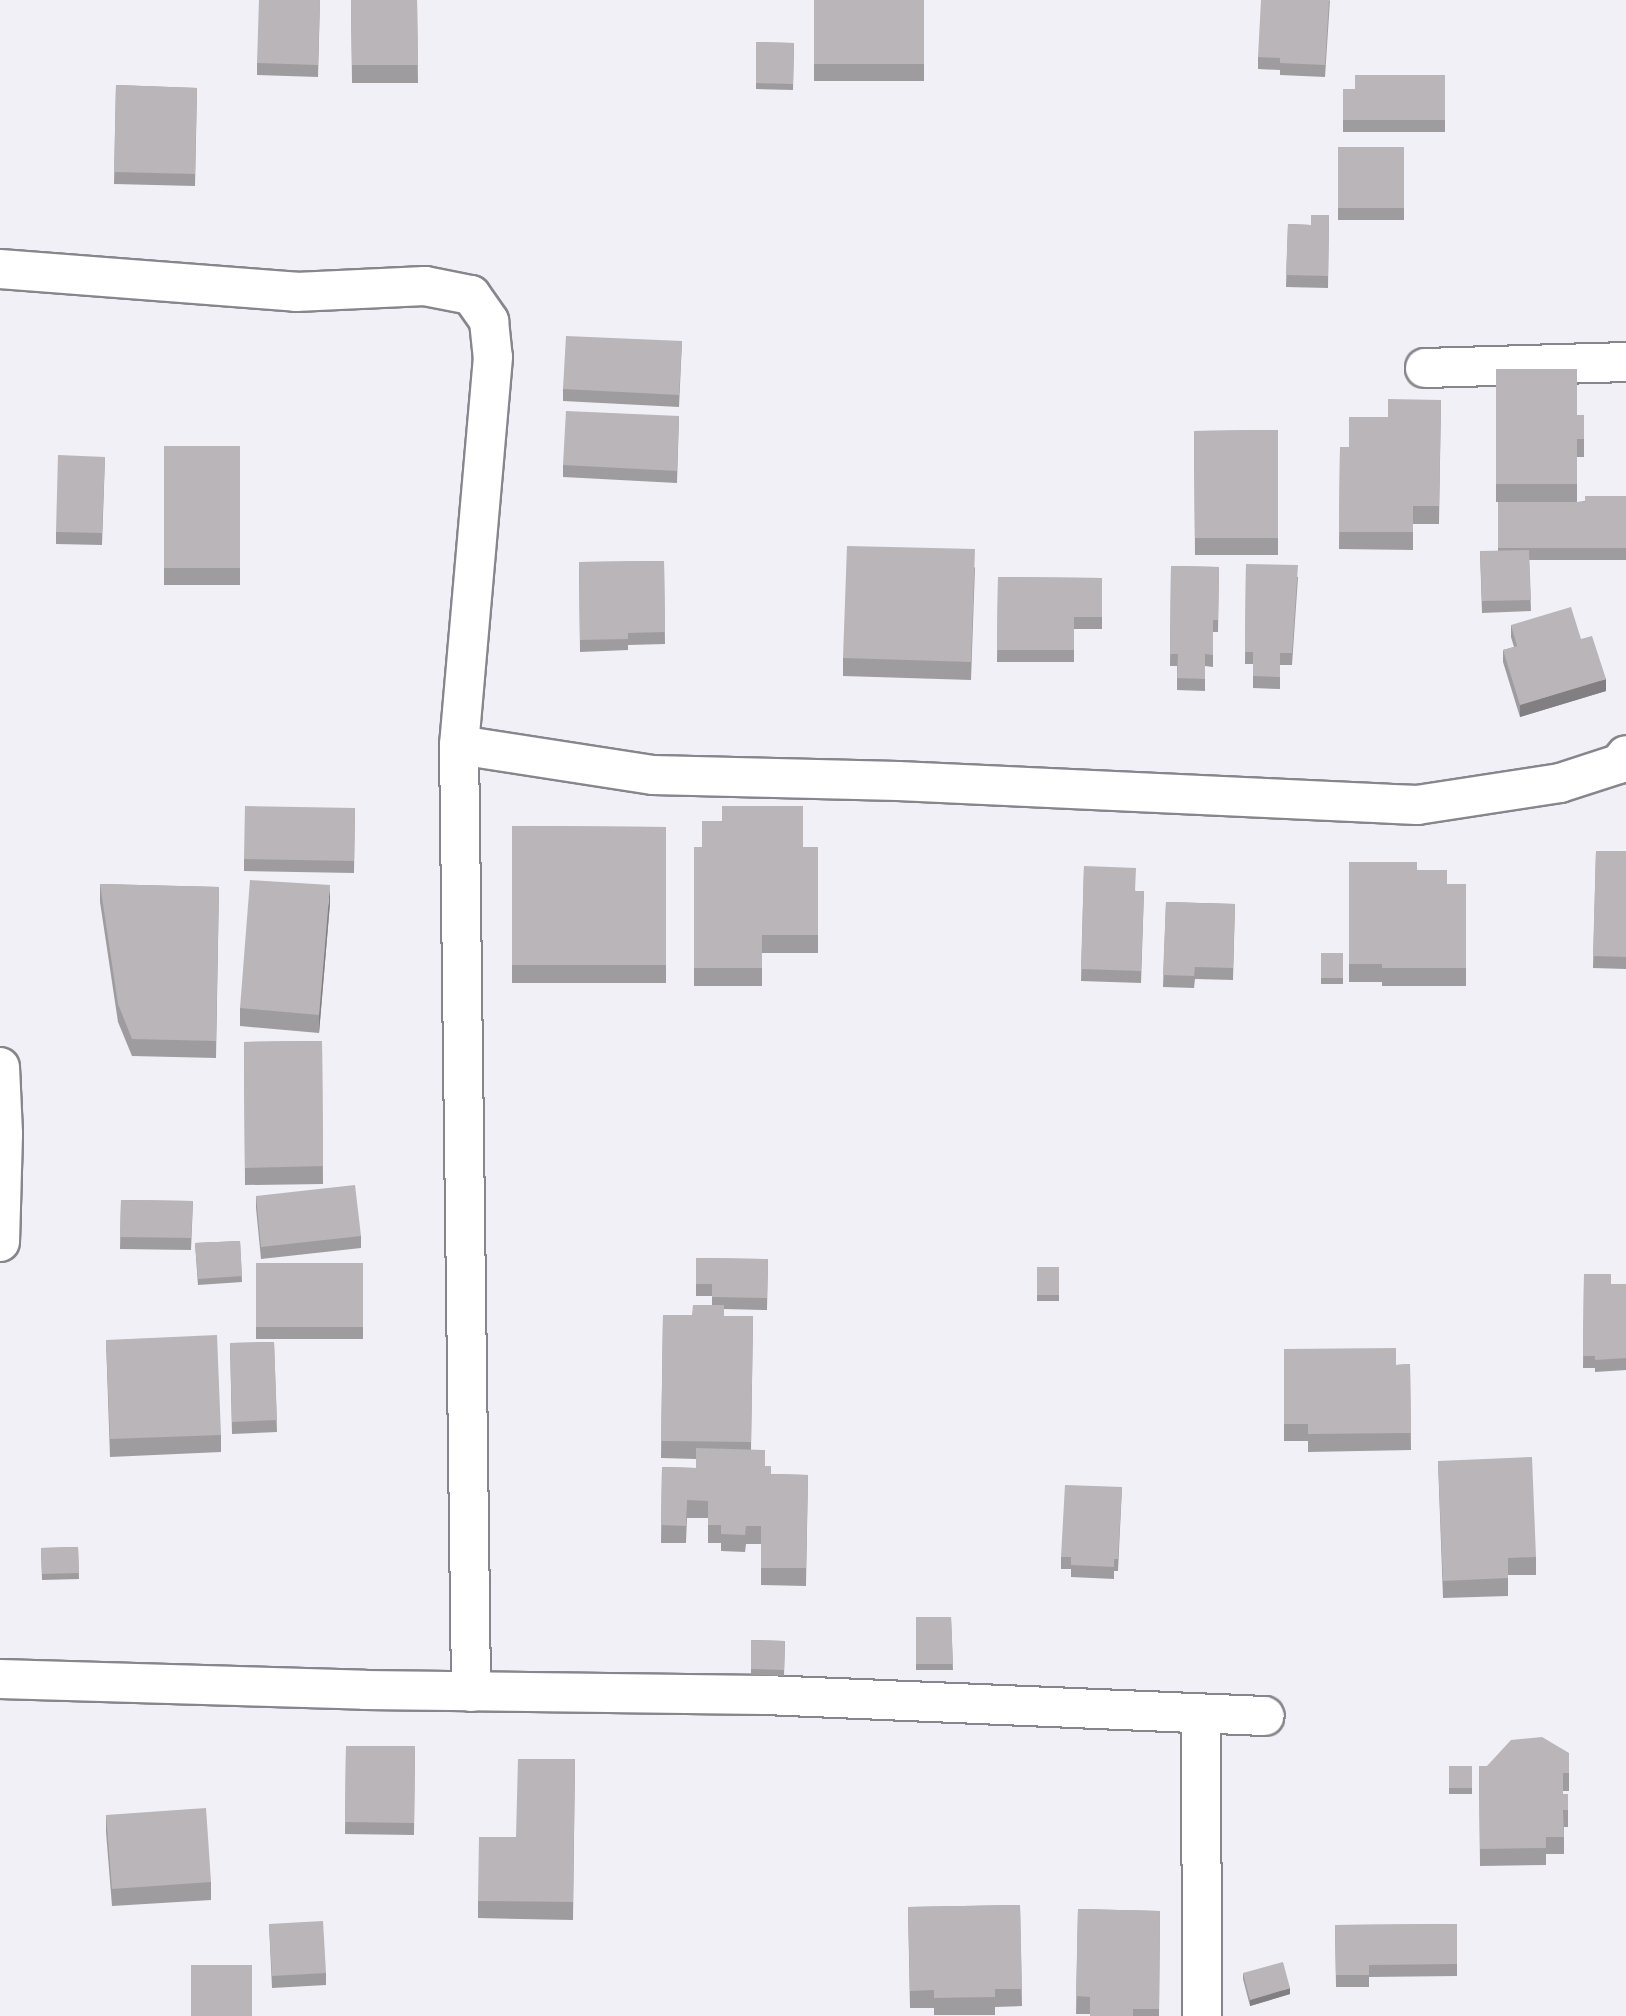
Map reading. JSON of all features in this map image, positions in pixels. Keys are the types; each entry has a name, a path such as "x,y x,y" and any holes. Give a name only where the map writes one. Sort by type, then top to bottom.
{"street":[{"path":"0,269 296,292 425,286 471,295 489,321 493,357 459,745 471,1692"},
{"path":"1425,368 1626,362"},
{"path":"459,745 653,775 929,783 1417,805 1560,783 1619,764 1626,755"},
{"path":"0,1067 0,1242"},
{"path":"0,1679 471,1692 765,1695 1201,1716 1265,1716"},
{"path":"1201,1716 1202,2016"}],"building":[{"path":"259,0 320,0 318,65 257,63"},
{"path":"351,0 417,0 418,65 352,65"},
{"path":"814,0 924,0 924,64 814,64"},
{"path":"1261,0 1329,0 1325,65 1280,63 1280,58 1258,57"},
{"path":"756,42 794,43 793,84 756,83"},
{"path":"1355,75 1445,75 1445,120 1343,120 1343,89 1355,89"},
{"path":"116,85 197,88 195,174 114,172"},
{"path":"1338,147 1404,147 1404,208 1338,208"},
{"path":"1311,215 1329,215 1328,276 1286,275 1288,224 1311,225"},
{"path":"566,336 682,341 679,395 563,389"},
{"path":"1496,369 1577,369 1577,415 1584,415 1584,439 1577,439 1577,484 1496,484"},
{"path":"1388,399 1441,400 1439,506 1413,506 1413,532 1339,532 1340,447 1349,447 1349,417 1388,417"},
{"path":"566,411 679,416 677,471 563,465"},
{"path":"1278,430 1278,538 1195,538 1194,431"},
{"path":"164,446 240,446 240,568 164,568"},
{"path":"58,455 105,457 102,533 56,532"},
{"path":"1585,496 1626,496 1626,548 1498,548 1498,502 1585,502"},
{"path":"847,546 975,549 971,662 843,658"},
{"path":"1529,550 1531,600 1482,601 1480,551"},
{"path":"664,561 665,632 628,633 628,639 580,640 579,562"},
{"path":"1246,564 1298,565 1292,653 1280,653 1280,677 1253,676 1253,652 1245,652"},
{"path":"1171,566 1219,567 1218,620 1213,620 1213,655 1205,654 1205,679 1177,678 1178,654 1170,654"},
{"path":"998,577 1102,578 1102,617 1074,617 1074,650 997,650"},
{"path":"1571,607 1581,639 1592,636 1606,679 1520,705 1503,650 1517,646 1511,625"},
{"path":"245,806 355,808 354,861 244,859"},
{"path":"722,806 803,806 803,847 818,847 818,935 762,935 762,968 694,968 694,847 702,847 702,821 722,821"},
{"path":"512,826 666,827 666,965 512,965"},
{"path":"1596,851 1626,851 1626,957 1593,956"},
{"path":"1349,862 1417,862 1417,870 1447,870 1447,884 1466,884 1466,968 1382,968 1382,964 1349,964"},
{"path":"1084,866 1136,868 1135,891 1144,891 1141,971 1081,969"},
{"path":"250,880 330,885 319,1015 240,1008"},
{"path":"100,884 219,887 216,1041 132,1039 118,1004"},
{"path":"1166,902 1235,904 1233,968 1195,967 1194,976 1163,975"},
{"path":"1321,953 1343,953 1343,978 1321,978"},
{"path":"322,1041 323,1166 245,1168 244,1042"},
{"path":"355,1185 361,1236 261,1247 256,1196"},
{"path":"121,1200 193,1201 191,1238 120,1237"},
{"path":"240,1241 242,1276 198,1279 195,1243"},
{"path":"696,1258 768,1259 767,1298 712,1297 712,1284 696,1284"},
{"path":"256,1263 363,1263 363,1327 256,1327"},
{"path":"1037,1267 1059,1267 1059,1295 1037,1295"},
{"path":"1584,1274 1611,1274 1611,1284 1626,1284 1626,1358 1595,1360 1595,1356 1583,1356"},
{"path":"693,1305 724,1305 724,1316 753,1316 751,1442 661,1441 663,1315 692,1315"},
{"path":"217,1335 221,1435 110,1439 106,1340"},
{"path":"274,1342 277,1420 232,1422 230,1343"},
{"path":"1396,1348 1396,1365 1410,1364 1411,1433 1308,1434 1308,1424 1284,1424 1284,1349"},
{"path":"696,1448 765,1450 765,1466 771,1466 771,1474 808,1475 806,1568 761,1568 761,1526 746,1526 745,1535 721,1534 721,1525 708,1525 708,1501 687,1500 686,1526 661,1525 662,1467 696,1468"},
{"path":"1532,1457 1536,1557 1508,1558 1508,1578 1443,1581 1438,1461"},
{"path":"1065,1485 1122,1487 1118,1559 1114,1559 1114,1567 1071,1565 1071,1557 1061,1557"},
{"path":"78,1547 79,1573 42,1574 41,1548"},
{"path":"916,1617 951,1617 953,1664 916,1664"},
{"path":"751,1640 785,1641 784,1670 751,1669"},
{"path":"1542,1737 1569,1753 1569,1773 1563,1773 1563,1794 1568,1794 1568,1810 1563,1810 1564,1837 1546,1837 1546,1848 1480,1849 1479,1766 1487,1766 1511,1740"},
{"path":"346,1746 415,1746 414,1823 345,1822"},
{"path":"518,1759 575,1759 573,1902 478,1901 479,1837 516,1837"},
{"path":"1449,1766 1472,1766 1472,1788 1449,1788"},
{"path":"206,1808 211,1882 112,1889 106,1815"},
{"path":"1020,1905 1022,1989 995,1989 995,1997 934,1998 934,1990 910,1991 908,1907"},
{"path":"1078,1909 1160,1911 1159,2009 1133,2009 1133,2016 1090,2016 1090,1997 1076,1996"},
{"path":"323,1921 326,1973 272,1976 269,1924"},
{"path":"1457,1924 1457,1964 1369,1965 1369,1975 1336,1975 1335,1925"},
{"path":"1283,1962 1290,1988 1250,2000 1243,1973"},
{"path":"191,1965 252,1965 252,2016 191,2016"}]}
